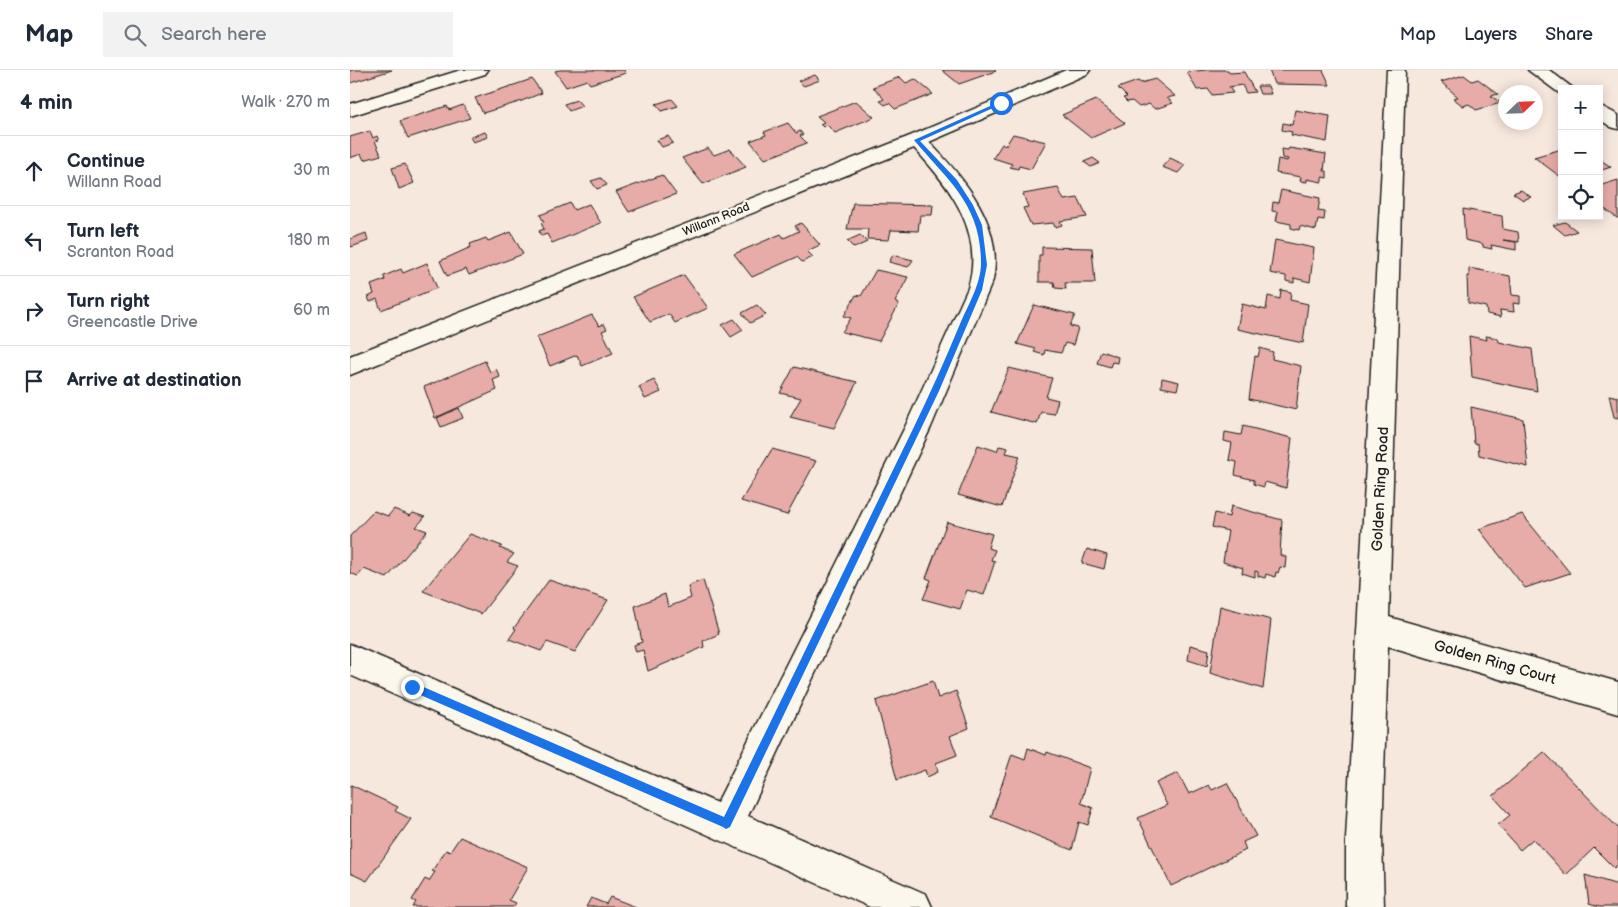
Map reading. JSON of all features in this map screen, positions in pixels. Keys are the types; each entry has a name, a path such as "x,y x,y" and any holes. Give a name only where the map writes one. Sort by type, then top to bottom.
{"street":[{"path":"350,110 479,70"},
{"name":"Willann Road","path":"350,366 917,140 1081,70"},
{"name":"Golden Ring Road","path":"1364,907 1364,839 1396,70"},
{"path":"1537,70 1560,85"},
{"path":"1603,114 1618,123"},
{"path":"726,824 935,391 978,290 984,265 978,225 970,205 955,181 917,140"},
{"name":"Golden Ring Court","path":"1373,627 1618,698"},
{"path":"350,659 913,907"}],"building":[{"path":"350,70 392,70 350,83"},
{"path":"624,70 626,73 590,84 587,80 566,87 555,71"},
{"path":"942,70 995,70 996,71 959,84"},
{"path":"1228,70 1230,73 1244,72 1255,92 1246,93 1242,85 1229,87 1233,93 1212,95 1208,89 1197,90 1187,72"},
{"path":"1269,70 1323,70 1330,85 1274,84"},
{"path":"815,75 820,80 804,86 798,81"},
{"path":"1464,75 1472,81 1478,79 1498,94 1491,96 1498,101 1498,104 1476,110 1469,104 1463,106 1453,98 1458,97 1441,82"},
{"path":"900,77 906,83 915,79 933,94 895,109 889,103 885,105 880,101 884,99 873,87"},
{"path":"532,79 542,93 519,102 483,113 475,98"},
{"path":"1155,79 1175,96 1167,98 1173,103 1155,109 1149,104 1139,107 1132,101 1127,102 1123,98 1127,97 1118,88 1138,81 1141,83"},
{"path":"1257,86 1268,86 1271,94 1260,94"},
{"path":"672,99 678,106 662,111 656,104"},
{"path":"577,100 582,106 569,111 564,104"},
{"path":"1096,100 1125,123 1091,138 1062,115"},
{"path":"856,101 874,117 835,133 827,125 823,127 820,124 824,122 817,116"},
{"path":"463,105 470,118 408,138 400,121 447,106 449,110"},
{"path":"1295,110 1330,116 1327,142 1291,135 1292,132 1282,130 1283,123 1292,125"},
{"path":"788,123 796,133 800,131 803,135 800,136 807,143 765,159 750,141 766,135 764,132"},
{"path":"370,131 373,138 377,136 379,140 375,141 381,155 364,160 361,154 350,158 350,137"},
{"path":"485,132 488,137 473,142 470,137"},
{"path":"1013,134 1046,142 1031,169 1019,166 1018,169 1010,167 1012,164 993,158 1002,144 1006,145"},
{"path":"668,136 673,143 662,147 657,140"},
{"path":"708,148 714,155 730,149 746,167 703,184 682,158"},
{"path":"1289,148 1326,154 1324,171 1327,171 1327,178 1322,177 1322,182 1307,179 1307,182 1300,181 1301,177 1276,173 1278,159 1287,161 1288,159 1282,158 1281,149 1288,150"},
{"path":"1558,150 1558,175 1534,157"},
{"path":"1093,158 1100,163 1091,167 1084,162"},
{"path":"1170,158 1185,165 1178,173 1162,167"},
{"path":"1603,162 1611,167 1603,170"},
{"path":"405,164 414,183 399,189 392,168"},
{"path":"662,175 676,194 629,212 616,192"},
{"path":"601,178 607,185 597,189 591,181"},
{"path":"1618,180 1618,218 1603,208 1603,185"},
{"path":"1058,188 1064,200 1078,198 1087,217 1060,221 1062,225 1055,227 1053,223 1031,225 1023,208 1028,207 1023,194"},
{"path":"1281,190 1320,198 1318,211 1325,212 1324,220 1318,219 1316,230 1300,226 1299,230 1291,228 1291,224 1276,221 1278,212 1272,211 1273,202 1278,203"},
{"path":"1521,190 1531,197 1523,200 1513,193"},
{"path":"570,203 574,210 589,204 601,223 552,243 547,234 541,236 539,231 544,229 541,223 544,222 540,215"},
{"path":"853,203 933,205 932,215 920,215 918,231 891,230 889,240 867,239 868,229 847,229"},
{"path":"1463,209 1502,216 1503,229 1518,232 1519,242 1503,240 1516,242 1516,250 1491,245 1492,249 1483,247 1483,244 1465,240"},
{"path":"1565,222 1577,231 1565,235 1553,225"},
{"path":"801,223 820,245 807,251 813,257 802,262 797,257 752,277 734,254 781,234 784,238 799,231 795,226"},
{"path":"511,232 523,254 469,275 466,269 447,276 440,261 471,247 470,244 486,238 488,241"},
{"path":"366,233 368,241 351,247 350,239"},
{"path":"860,235 867,242 854,248 847,241"},
{"path":"1275,240 1314,248 1310,282 1294,278 1294,283 1286,281 1286,276 1270,273"},
{"path":"1042,247 1092,248 1095,283 1065,283 1066,289 1055,288 1054,282 1039,282 1039,255 1042,255"},
{"path":"893,255 913,260 908,267 889,262"},
{"path":"427,263 437,288 381,310 377,299 370,302 368,297 374,294 371,285 385,280 384,276 401,269 403,273"},
{"path":"1469,268 1510,276 1512,295 1520,296 1520,304 1513,303 1514,312 1500,310 1501,317 1487,314 1486,307 1468,303 1467,276 1469,277"},
{"path":"876,270 908,277 895,302 899,304 879,341 842,332 851,318 844,316 856,295 861,296"},
{"path":"684,275 708,308 675,323 669,314 650,322 633,297"},
{"path":"1281,290 1291,292 1290,300 1308,304 1303,343 1237,329 1242,304 1266,310 1268,296 1280,299"},
{"path":"757,305 766,315 750,323 742,313"},
{"path":"1034,305 1075,315 1070,326 1078,328 1073,345 1065,343 1061,353 1045,350 1044,355 1034,352 1036,349 1017,344"},
{"path":"592,315 599,326 604,324 607,329 602,331 613,353 582,366 577,355 550,366 537,337"},
{"path":"734,319 743,330 731,337 722,325"},
{"path":"1469,336 1487,340 1486,336 1498,338 1499,342 1532,349 1537,391 1472,377"},
{"path":"1260,348 1273,352 1272,359 1301,366 1296,410 1249,399 1255,356 1258,357"},
{"path":"1101,351 1118,357 1117,363 1112,362 1110,367 1097,363"},
{"path":"485,361 490,372 496,369 500,377 493,380 497,390 435,418 424,387"},
{"path":"794,367 857,382 834,428 790,417 801,398 780,393"},
{"path":"1009,368 1052,378 1046,397 1058,400 1054,414 1041,412 1037,424 991,412"},
{"path":"1162,378 1179,382 1177,390 1161,387"},
{"path":"654,380 661,392 645,399 639,387"},
{"path":"1609,395 1618,397 1618,418 1614,417"},
{"path":"1471,407 1523,419 1528,467 1479,455 1478,444 1474,443"},
{"path":"459,408 463,418 441,427 437,418"},
{"path":"1243,426 1292,438 1286,488 1265,482 1264,487 1254,484 1254,480 1235,475 1237,462 1229,460 1232,443 1224,441 1225,432 1241,435"},
{"path":"978,445 997,451 999,446 1008,448 1006,453 1020,456 1002,507 958,495"},
{"path":"772,449 816,461 787,515 741,501"},
{"path":"1231,506 1282,520 1280,555 1286,557 1285,568 1280,567 1275,577 1266,574 1265,578 1258,576 1258,572 1255,571 1255,577 1242,573 1243,568 1223,562 1228,531 1212,527 1215,513 1229,517"},
{"path":"394,509 410,516 413,513 425,517 416,527 427,531 387,578 364,569 358,576 350,573 350,536 374,511 388,516"},
{"path":"1522,514 1570,573 1525,588 1479,529"},
{"path":"947,522 992,534 988,548 995,550 991,560 995,561 984,595 967,590 960,609 923,599 931,580 926,578"},
{"path":"470,534 502,546 500,548 514,554 507,562 518,566 481,614 423,591"},
{"path":"1087,549 1107,555 1104,569 1082,563"},
{"path":"549,580 608,600 575,652 547,642 541,651 509,639 516,629 514,628"},
{"path":"703,580 719,634 703,641 704,647 648,671 643,650 636,652 634,645 642,642 635,606 665,594 668,607 691,598 688,586"},
{"path":"1220,606 1271,620 1263,689 1210,673"},
{"path":"1190,645 1209,650 1207,666 1188,660"},
{"path":"933,681 938,698 956,691 969,728 950,736 957,755 936,763 938,772 927,777 925,770 897,780 876,701"},
{"path":"1028,748 1046,755 1047,752 1090,768 1081,803 1093,808 1088,825 1079,822 1072,850 991,817 1012,754 1025,759"},
{"path":"1544,752 1618,828 1618,864 1614,868 1594,848 1566,875 1533,839 1520,850 1498,825 1510,815 1493,796"},
{"path":"1178,773 1189,794 1209,785 1212,790 1227,783 1256,836 1243,842 1246,850 1171,886 1138,818 1167,805 1156,783"},
{"path":"351,785 398,807 395,811 411,819 367,881 350,873"},
{"path":"460,837 528,867 509,900 516,903 513,907 413,907 416,902 412,900 425,879 429,881 435,872 432,871 446,850 450,852"},
{"path":"1585,875 1618,885 1618,907 1599,907 1589,904"},
{"path":"610,897 636,907 586,907 591,898 606,904"}],"route":[{"path":"412,687 726,824 842,588 935,391 978,290 984,265 978,225 970,205 955,181 917,140 1001,103"}]}
